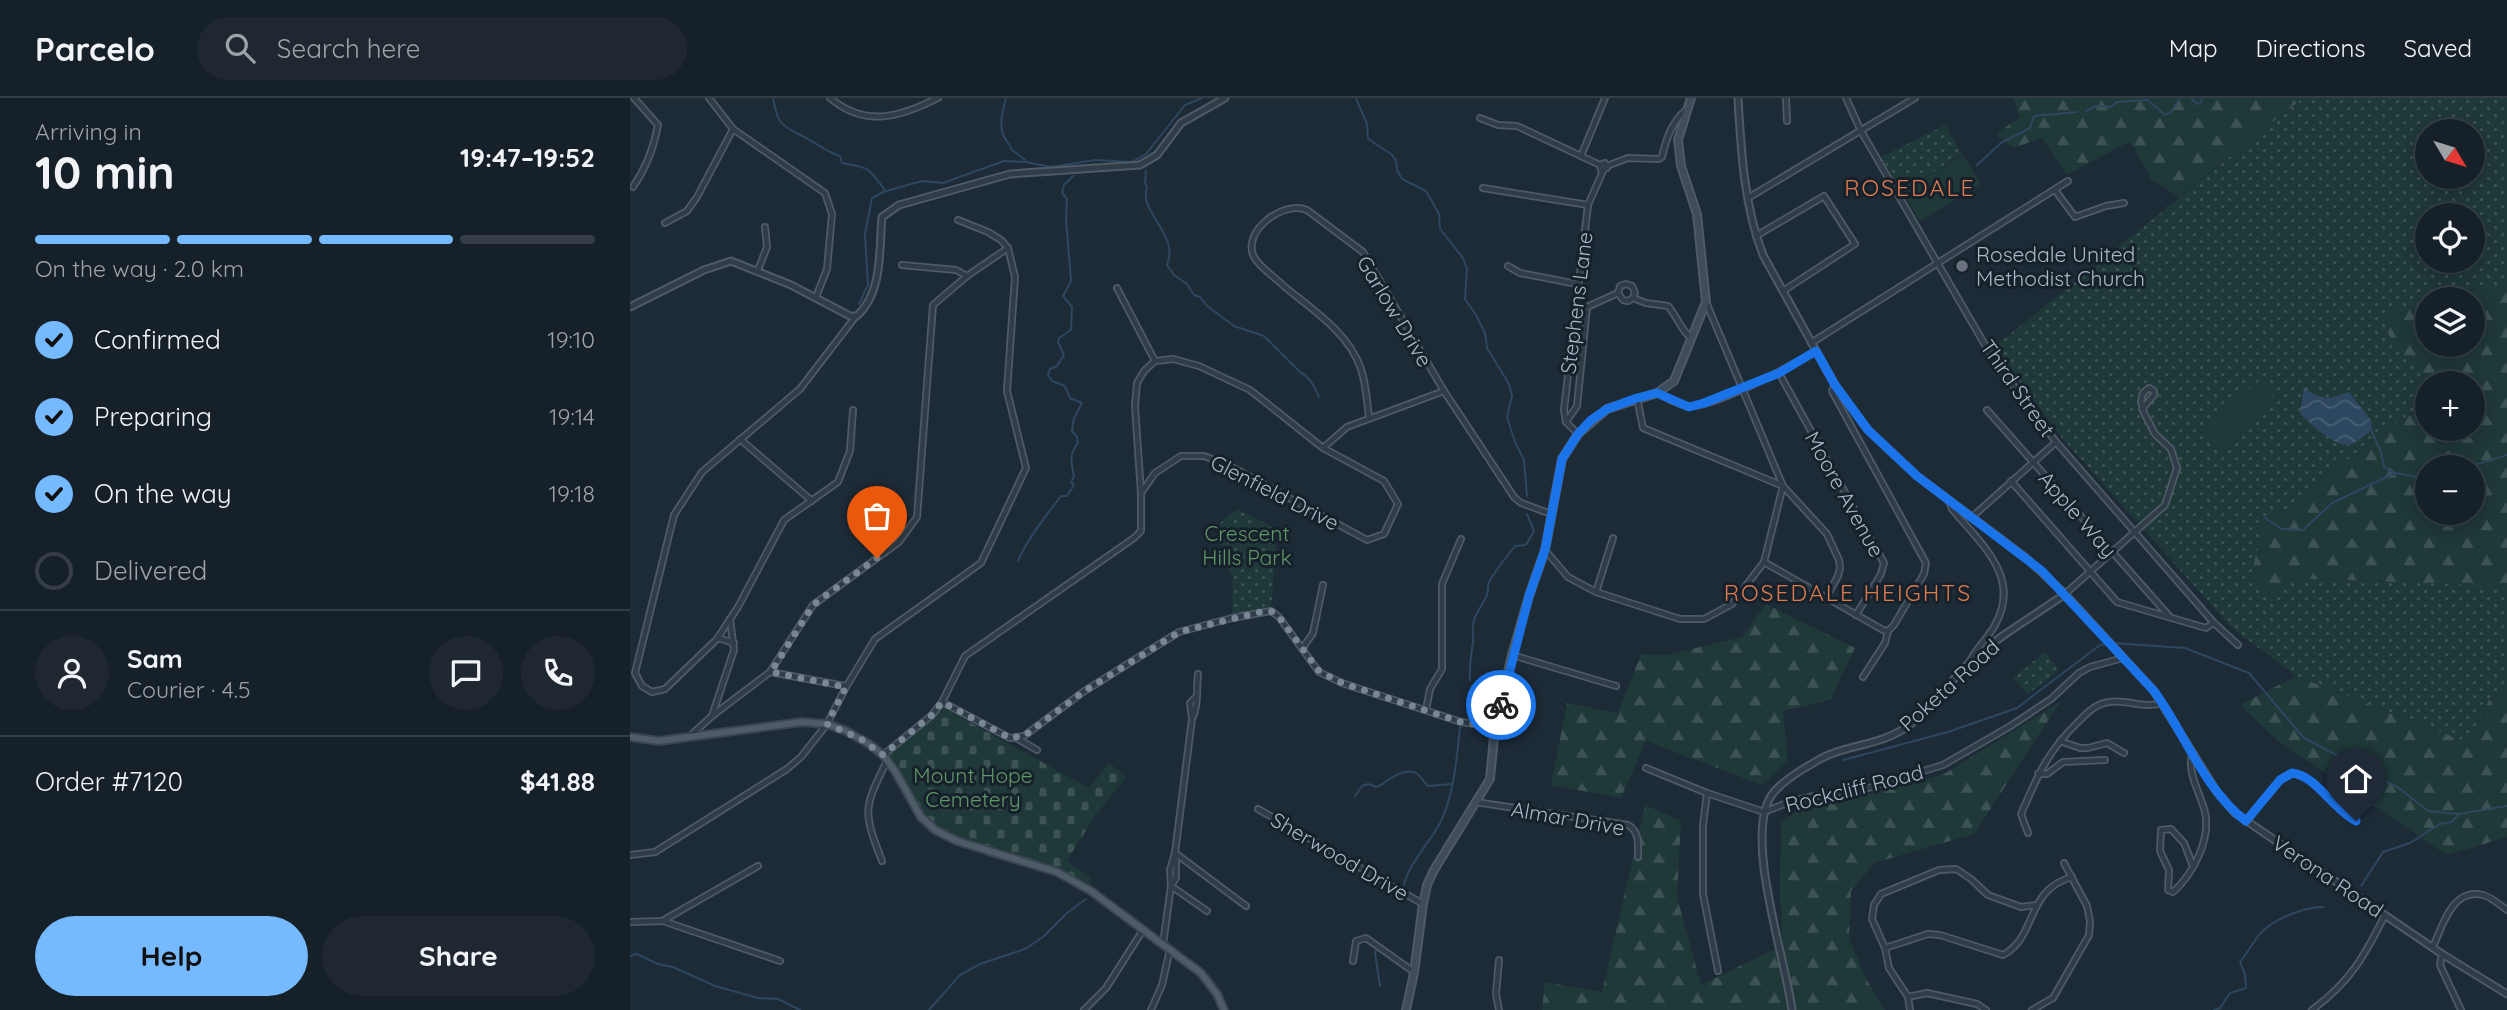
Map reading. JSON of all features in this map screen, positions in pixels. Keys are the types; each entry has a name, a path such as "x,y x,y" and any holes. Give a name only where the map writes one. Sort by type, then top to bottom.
{"main road":[{"path":"1406,1010 1415,972 1427,886 1492,772 1496,727 1512,655 1545,550 1562,459 1578,434 1607,409 1657,393 1674,381 1706,302 1697,214 1681,166 1678,140 1691,98"},
{"path":"630,737 651,741 802,722 827,724 861,739 885,757 921,817 935,830 957,841 1063,876 1094,892 1167,946 1206,979 1224,1010"}],"street":[{"path":"634,98 658,125 645,167 634,187"},
{"path":"709,98 733,129 825,193 832,214 827,269 816,298"},
{"path":"830,98 840,106 868,118 888,117 938,98"},
{"path":"853,410 850,452 838,482 784,520 718,638 665,689 652,692 642,686 635,674 674,515 702,472 800,389 863,310 873,294 878,272 882,217 898,205 1010,174 1140,165 1157,155 1181,123 1225,98"},
{"path":"1581,156 1605,98"},
{"name":"Verona Road","path":"1738,98 1741,146 1756,236 1835,385 1868,430 1917,476 2033,564 2065,594 2163,703 2230,808 2442,954 2507,994"},
{"path":"1786,98 1787,121"},
{"name":"Third Street","path":"1846,98 1861,131 1992,357 2056,442 2214,623 2238,645"},
{"path":"1748,198 1914,98"},
{"path":"1480,118 1498,125 1517,126 1601,168 1603,163 1607,166 1628,158 1662,157 1675,122 1688,108"},
{"path":"665,223 687,211 698,197 733,129"},
{"name":"Stephens Lane","path":"1566,422 1563,410 1577,284 1588,205 1601,168"},
{"path":"1811,343 2068,181"},
{"path":"1483,188 1588,205"},
{"path":"2054,190 2076,218 2106,206 2124,203"},
{"path":"1756,236 1824,196 1855,244 1783,291"},
{"name":"Garlow Drive","path":"1369,417 1362,372 1355,355 1339,332 1267,272 1254,257 1251,243 1255,232 1289,207 1298,206 1307,210 1363,253 1444,391"},
{"path":"630,855 655,852 787,769 801,757 827,724 875,639 981,563 1026,468 1007,391 1015,277 1008,248 988,232 958,220"},
{"path":"758,270 767,247 765,227"},
{"path":"689,737 712,716 771,672 813,605 899,542 917,517 933,305 967,276 1008,248"},
{"path":"630,307 704,270 731,261 758,270 850,316 857,316"},
{"path":"902,265 956,270 967,276"},
{"path":"1508,266 1520,273 1577,284"},
{"path":"1578,434 1566,422 1577,406 1587,307 1618,293 1620,286 1629,284 1634,290 1633,298"},
{"path":"1117,288 1155,360"},
{"path":"1618,293 1623,300 1633,298"},
{"path":"1633,298 1668,306 1674,312 1681,330 1692,339"},
{"path":"1706,302 1783,486 1827,534 1839,560 1838,576 1826,597"},
{"path":"1657,393 1689,407 1779,373 1816,351"},
{"path":"882,861 867,815 885,757 932,715 942,702 965,656 1141,531 1135,406 1137,383 1155,360 1173,359 1199,366 1250,390 1323,448 1347,427 1444,391 1517,500 1550,514"},
{"name":"Moore Avenue","path":"1779,373 1884,563 1881,574 1856,615"},
{"path":"1835,385 1832,391 1926,563 1924,574 1863,677"},
{"path":"1637,398 1643,428 1783,486"},
{"name":"Poketa Road","path":"1764,812 1772,794 1778,788 1820,759 1868,745 1903,730 1926,710 1970,662 2065,594 2165,505 2177,468 2171,449 2155,434 2142,409"},
{"name":"Apple Way","path":"1987,410 2170,617"},
{"path":"740,439 812,501"},
{"path":"1972,517 2056,442"},
{"name":"Glenfield Drive","path":"1140,493 1155,473 1181,456 1204,456 1230,466 1367,540 1384,534 1398,503 1384,481 1323,448"},
{"path":"2011,481 2117,602 2206,628 2214,623"},
{"path":"1545,550 1568,577 1596,592 1680,619 1704,619 1732,604 1764,562 1783,486"},
{"path":"1949,500 1952,509 1998,566 2004,581 2004,600 1999,617 1970,662"},
{"path":"1596,592 1613,538"},
{"path":"1426,710 1430,689 1442,668 1442,584 1461,539"},
{"path":"1764,562 1888,631"},
{"path":"1302,649 1313,633 1322,585"},
{"path":"942,702 1010,738 1024,736 1083,692 1179,632 1271,611 1279,617 1319,671 1342,683 1461,722 1496,727"},
{"path":"712,716 731,662 734,643 730,618"},
{"path":"718,638 734,643"},
{"path":"1512,655 1616,686"},
{"name":"Rockcliff Road","path":"1646,768 1707,793 1764,812 1792,801 1865,789 1943,765 2051,699 2079,673 2090,667 2123,658"},
{"path":"771,672 846,687"},
{"path":"1151,1010 1162,985 1171,886 1177,871 1175,853 1192,719 1189,709 1195,697 1198,674"},
{"path":"2028,833 2021,814 2038,774 2059,741 2098,704 2111,701 2152,706 2163,703"},
{"path":"1016,738 1037,750"},
{"path":"2059,741 2080,748 2107,743 2124,753"},
{"path":"2193,866 2181,839 2171,829 2161,830 2160,851 2169,870 2168,890 2173,892 2177,888 2193,866 2202,847 2206,821 2190,762 2194,752"},
{"path":"2038,774 2047,774 2063,762 2105,760"},
{"path":"2246,821 2280,780 2292,773 2308,777 2344,814 2356,821"},
{"path":"1707,793 1703,825 1703,894 1718,971"},
{"name":"Almar Drive","path":"1474,802 1628,825 1634,829 1637,837 1638,857"},
{"name":"Sherwood Drive","path":"1258,809 1423,904"},
{"path":"1764,812 1762,824 1773,925 1792,1010"},
{"path":"1175,853 1246,906"},
{"path":"2032,1010 2053,998 2089,935 2087,906 2064,863"},
{"path":"663,921 758,866"},
{"path":"1910,1010 1908,997 1889,968 1885,948 1872,919 1874,905 1881,894 1939,870 1956,869 1988,895 2008,904 2021,907 2036,905"},
{"path":"1885,948 1928,934 1940,935 2003,955 2014,949 2036,905 2056,882 2072,877"},
{"path":"1171,886 1207,911"},
{"path":"2433,947 2449,912 2456,902 2468,895 2484,895 2507,910"},
{"path":"2312,1010 2345,982 2386,915"},
{"path":"630,922 663,921 780,961"},
{"path":"1084,1010 1106,988 1143,929"},
{"path":"1353,961 1356,942 1366,938 1415,972"},
{"path":"2442,954 2441,965 2461,1010"},
{"path":"1499,960 1496,994 1499,1010"},
{"path":"1908,997 1927,993 1977,1004 1986,1010"}],"green space":[{"path":"2013,98 2303,98 2179,197 2151,179 2130,141 2067,175 2042,138 2013,148 1996,134 2020,117"},
{"path":"2303,98 2507,98 2507,288 2415,287 2415,307 2406,310 2401,307 2415,342 2415,357 2421,357 2426,371 2415,371 2415,416 2411,413 2323,478 2291,510 2276,513 2288,578 2507,586 2507,689 2489,700 2469,743 2296,676 2232,628 2061,437 1994,347"},
{"path":"1945,125 1962,154 1902,192 1881,157"},
{"path":"1963,155 1981,184 1920,221 1902,192"},
{"path":"2485,288 2507,288 2507,586 2288,578 2267,597 2251,578 2263,522 2276,513 2291,510 2323,478 2411,413 2415,416 2415,441 2485,441 2485,371 2420,371 2399,349 2387,330 2388,308 2415,307 2415,357 2485,357"},
{"path":"2259,381 2277,401 2218,452 2200,431"},
{"name":"Crescent Hills Park","path":"1237,509 1277,529 1271,611 1232,618 1233,577 1221,554 1219,524"},
{"path":"1766,604 1855,648 1830,700 1783,711 1788,761 1762,785 1646,741 1621,798 1551,785 1567,703 1618,713 1641,654 1666,655 1742,637"},
{"path":"2045,652 2059,670 2028,694 2013,678"},
{"path":"2296,676 2469,743 2489,700 2507,689 2507,837 2447,855 2278,741 2240,705"},
{"path":"2060,702 1974,834 1874,863 1851,891 1849,939 1868,982 1885,1010 1542,1010 1545,982 1602,992 1645,805 1681,821 1677,897 1701,985 1783,945 1780,895 1781,823 1802,807 1842,802 1944,774"},
{"name":"Mount Hope Cemetery","path":"939,705 1089,788 1109,763 1126,777 1095,816 1067,861 1091,878 1091,891 1056,872 949,838 921,816 883,755 922,723"}],"water":[{"path":"2304,388 2326,398 2349,392 2371,420 2372,430 2347,445 2329,438 2300,413"}],"waterway":[{"path":"773,98 782,124 840,156 842,163 868,170 885,190"},
{"path":"1006,98 1001,121 1003,135 1012,150 1025,160"},
{"path":"859,304 868,285 865,234 872,198 883,192 922,181 943,183 1004,161 1051,167 1095,160 1132,162 1146,154 1185,105 1202,98"},
{"path":"1356,98 1367,124 1368,139 1391,154 1396,160 1402,179 1426,191 1439,214 1440,229 1463,258 1467,269 1465,299 1485,333 1487,348 1509,384 1512,396 1507,417 1524,460 1527,496"},
{"path":"2086,111 2096,106 2111,107 2117,102 2148,100 2165,115 2171,112 2180,98"},
{"path":"2191,98 2197,104 2202,98"},
{"path":"1977,165 2001,143 2030,128 2034,116 2077,112"},
{"path":"1146,171 1148,206 1168,243 1170,254 1167,265 1174,275 1187,284 1194,295 1234,326 1264,336 1310,380 1319,397"},
{"path":"1018,561 1043,519 1061,496 1067,496 1074,485 1071,482 1074,476 1072,459 1078,443 1072,431 1074,418 1082,403 1070,398 1065,386 1052,381 1048,375 1050,369 1057,366 1064,355 1059,338 1071,330 1072,307 1063,296 1071,281 1067,199 1062,193 1064,185 1073,176"},
{"path":"2371,430 2381,452 2384,467 2395,473"},
{"path":"2485,462 2507,455"},
{"path":"2265,518 2282,529 2303,530 2332,503 2395,473 2415,477"},
{"path":"1470,680 1474,618 1487,595 1488,584 1494,573 1515,546 1526,545 1534,531 1527,514"},
{"path":"2113,643 2185,648 2249,673 2304,738 2399,788 2428,811 2459,814 2507,806"},
{"path":"1843,760 1948,732 2017,708 2100,645 2107,644"},
{"path":"1403,889 1409,872 1440,823 1449,801 1460,727"},
{"path":"1355,796 1362,786 1368,784 1377,787 1406,772 1416,773 1428,786 1452,784"},
{"path":"2361,886 2383,852 2410,843 2440,824 2452,822 2458,815"},
{"path":"929,1010 960,975 980,964 1025,949 1043,937 1086,899"},
{"path":"2214,1010 2220,1008 2230,993 2246,988 2240,962 2265,929 2289,915 2323,907"},
{"path":"1377,949 1375,953 1380,986"},
{"path":"630,956 637,954 715,986 758,998 778,999 800,1010"}],"way so far":[{"path":"877,558 813,605 771,672 846,687 827,724 861,739 883,755 932,715 942,702 1010,738 1024,736 1083,692 1179,632 1264,611 1271,611 1279,617 1319,671 1342,683 1461,722 1496,727 1501,705"}],"place":[{"name":"Rosedale United Methodist Church","path":"1962,266"}],"district":[{"name":"ROSEDALE","path":"1910,187"},
{"name":"ROSEDALE HEIGHTS","path":"1848,592"}],"route":[{"path":"1501,705 1512,655 1545,550 1562,459 1578,434 1607,409 1637,398 1657,393 1689,407 1779,373 1816,351 1835,385 1868,430 1917,476 2042,571 2154,691 2217,792 2235,813 2246,821 2280,780 2292,773 2308,777 2344,814 2356,821"}]}
